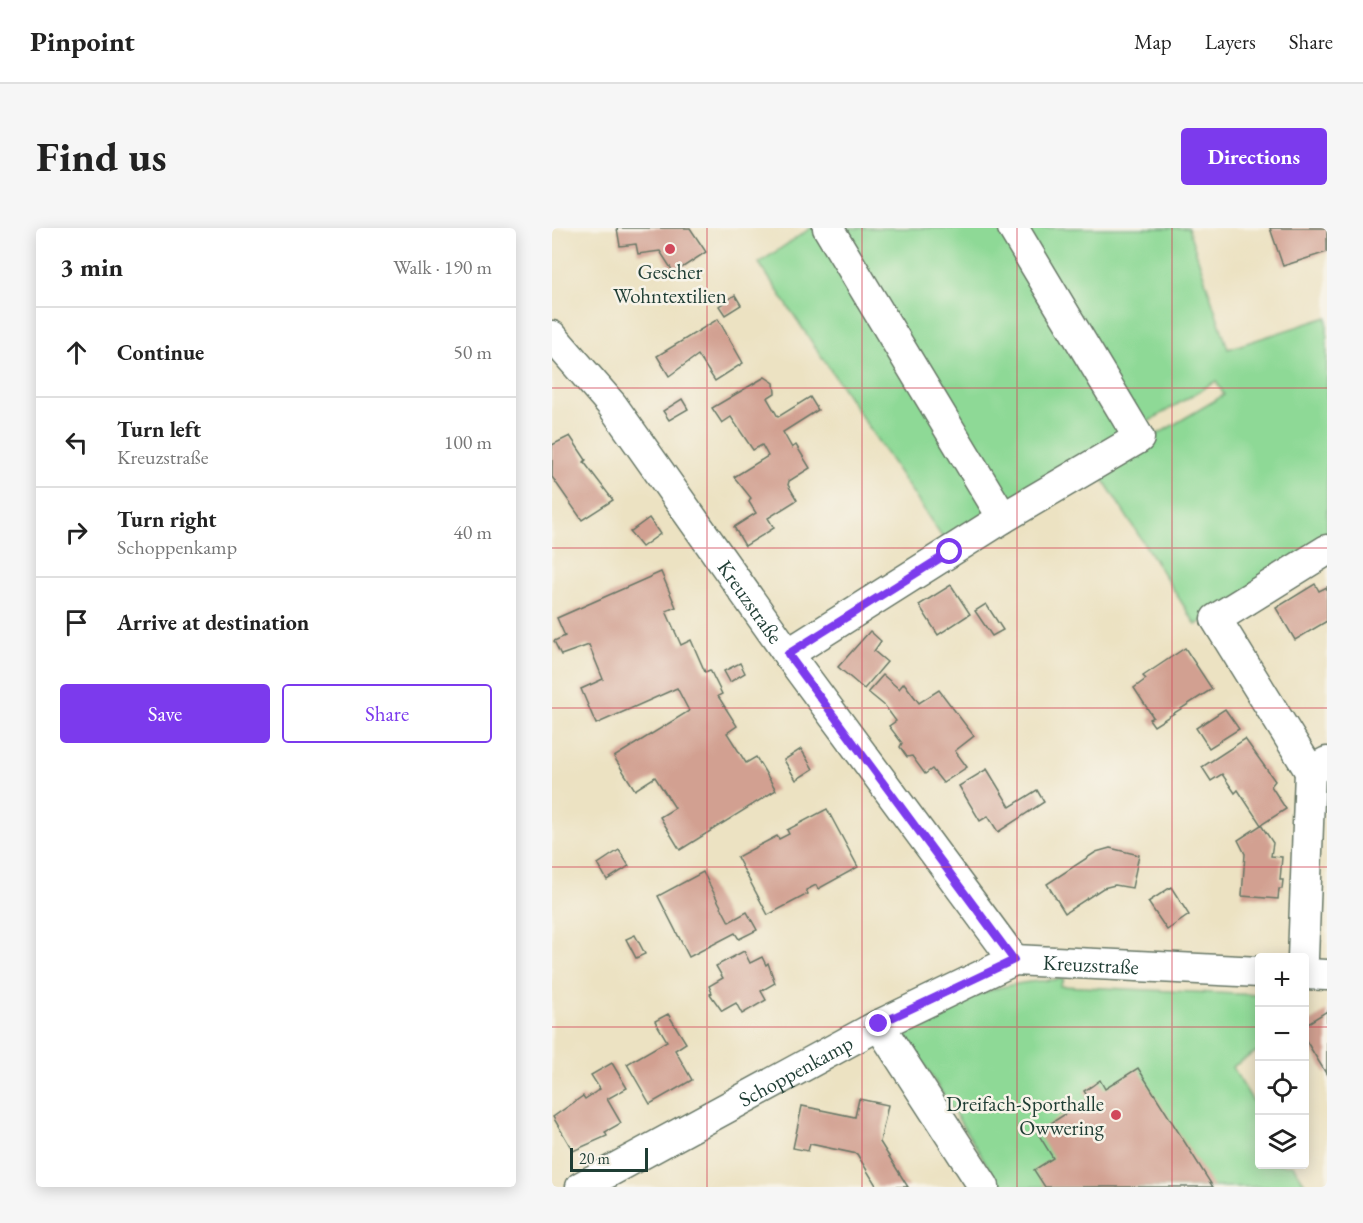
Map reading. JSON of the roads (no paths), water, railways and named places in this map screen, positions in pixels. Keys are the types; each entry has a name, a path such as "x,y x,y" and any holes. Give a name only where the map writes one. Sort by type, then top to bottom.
{"street":[{"path":"828,228 1003,518"},
{"path":"788,654 1003,518 1139,438 1013,228"},
{"name":"Kreuzstraße","path":"552,336 612,405 788,654 1014,960 1255,972"},
{"path":"1303,953 1319,766 1216,619 1327,550"},
{"name":"Schoppenkamp","path":"581,1187 879,1024 1014,960"},
{"path":"1309,974 1327,975"},
{"path":"879,1024 984,1187"}],"place":[{"name":"Gescher Wohntextilien","path":"670,249"},
{"name":"Dreifach-Sporthalle Owwering","path":"1116,1115"}]}
